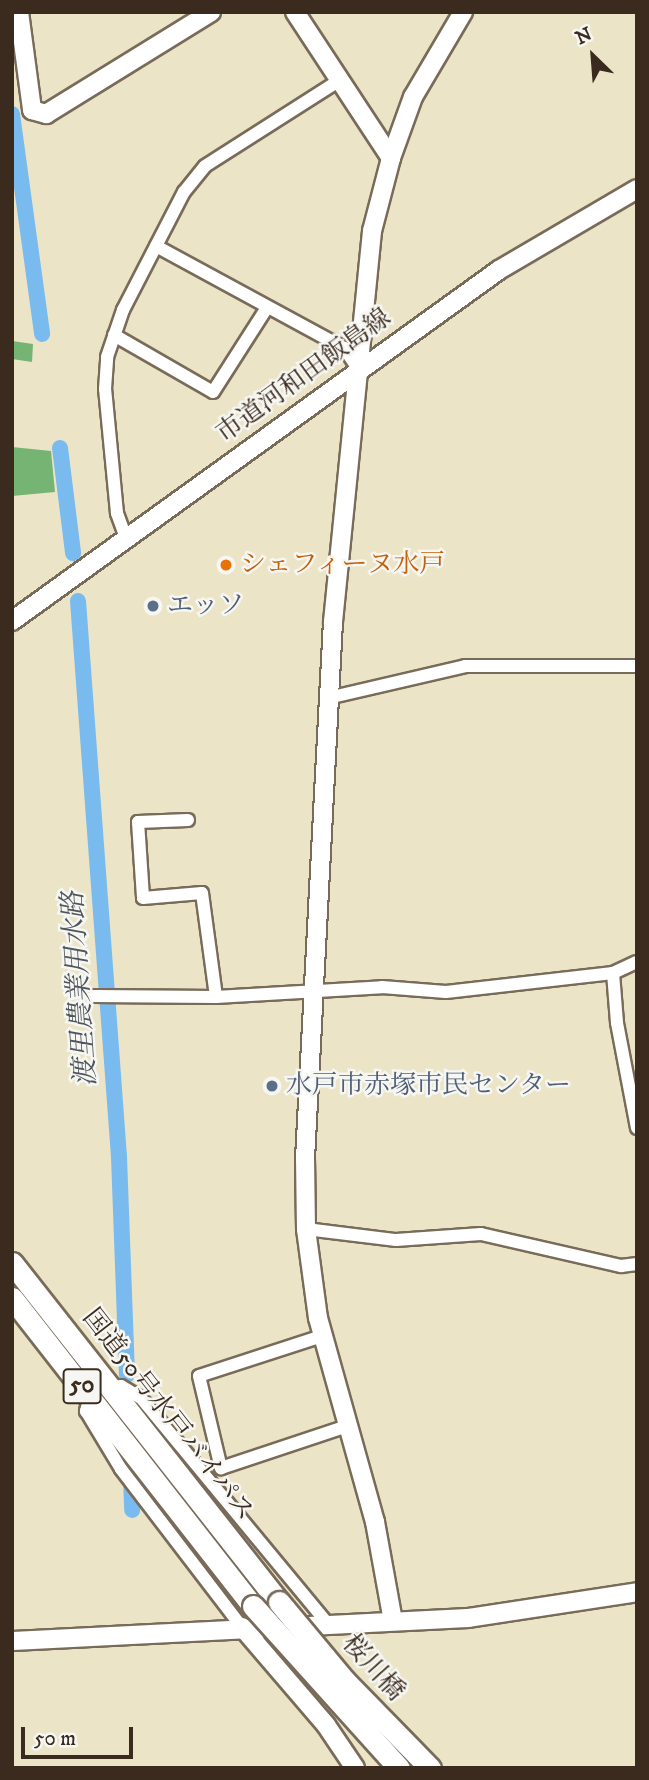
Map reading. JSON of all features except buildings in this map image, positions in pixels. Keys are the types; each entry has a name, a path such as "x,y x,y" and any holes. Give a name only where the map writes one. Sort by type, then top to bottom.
{"highway":[{"name":"国道50号水戸バイパス","path":"12,1262 279,1602"},
{"name":"国道50号水戸バイパス","path":"12,1298 253,1606"},
{"name":"桜川橋","path":"279,1602 344,1680 430,1768"},
{"name":"桜川橋","path":"253,1606 399,1768"}],"street":[{"path":"19,12 32,110 46,114 211,12"},
{"path":"295,12 337,82 391,158"},
{"path":"393,1621 383,1555 322,1336 306,1229 314,990 328,698 375,210 413,97 463,12"},
{"path":"126,538 117,513 105,388 114,335 184,192 205,166 337,82"},
{"name":"市道河和田飯島線","path":"12,621 358,369 545,240 637,190"},
{"path":"156,246 266,309 344,348 358,369"},
{"path":"114,335 213,392 266,309"},
{"path":"328,698 465,666 637,666"},
{"path":"188,820 138,822 143,898 202,893 216,997"},
{"path":"94,996 216,997 382,987 446,992 613,973 637,962"},
{"path":"613,973 617,1023 637,1128"},
{"path":"306,1229 396,1240 481,1234 621,1266 637,1264"},
{"path":"322,1336 199,1376 221,1468 347,1426"},
{"path":"111,1388 121,1386 141,1398 328,1624"},
{"path":"90,1396 86,1411 121,1469 242,1627 326,1725 355,1768"},
{"path":"12,1641 510,1613 637,1592"}],"green space":[{"path":"12,341 33,344 32,362 12,359"},
{"path":"12,447 51,451 55,492 12,496"}],"waterway":[{"name":"渡里農業用水路","path":"12,114 42,334"},
{"name":"渡里農業用水路","path":"60,448 73,553"},
{"name":"渡里農業用水路","path":"78,601 119,1157 127,1375"},
{"name":"渡里農業用水路","path":"131,1476 132,1510"}],"place":[{"name":"シェフィーヌ水戸","path":"226,565"},
{"name":"エッソ","path":"153,606"},
{"name":"水戸市赤塚市民センター","path":"272,1086"}]}
